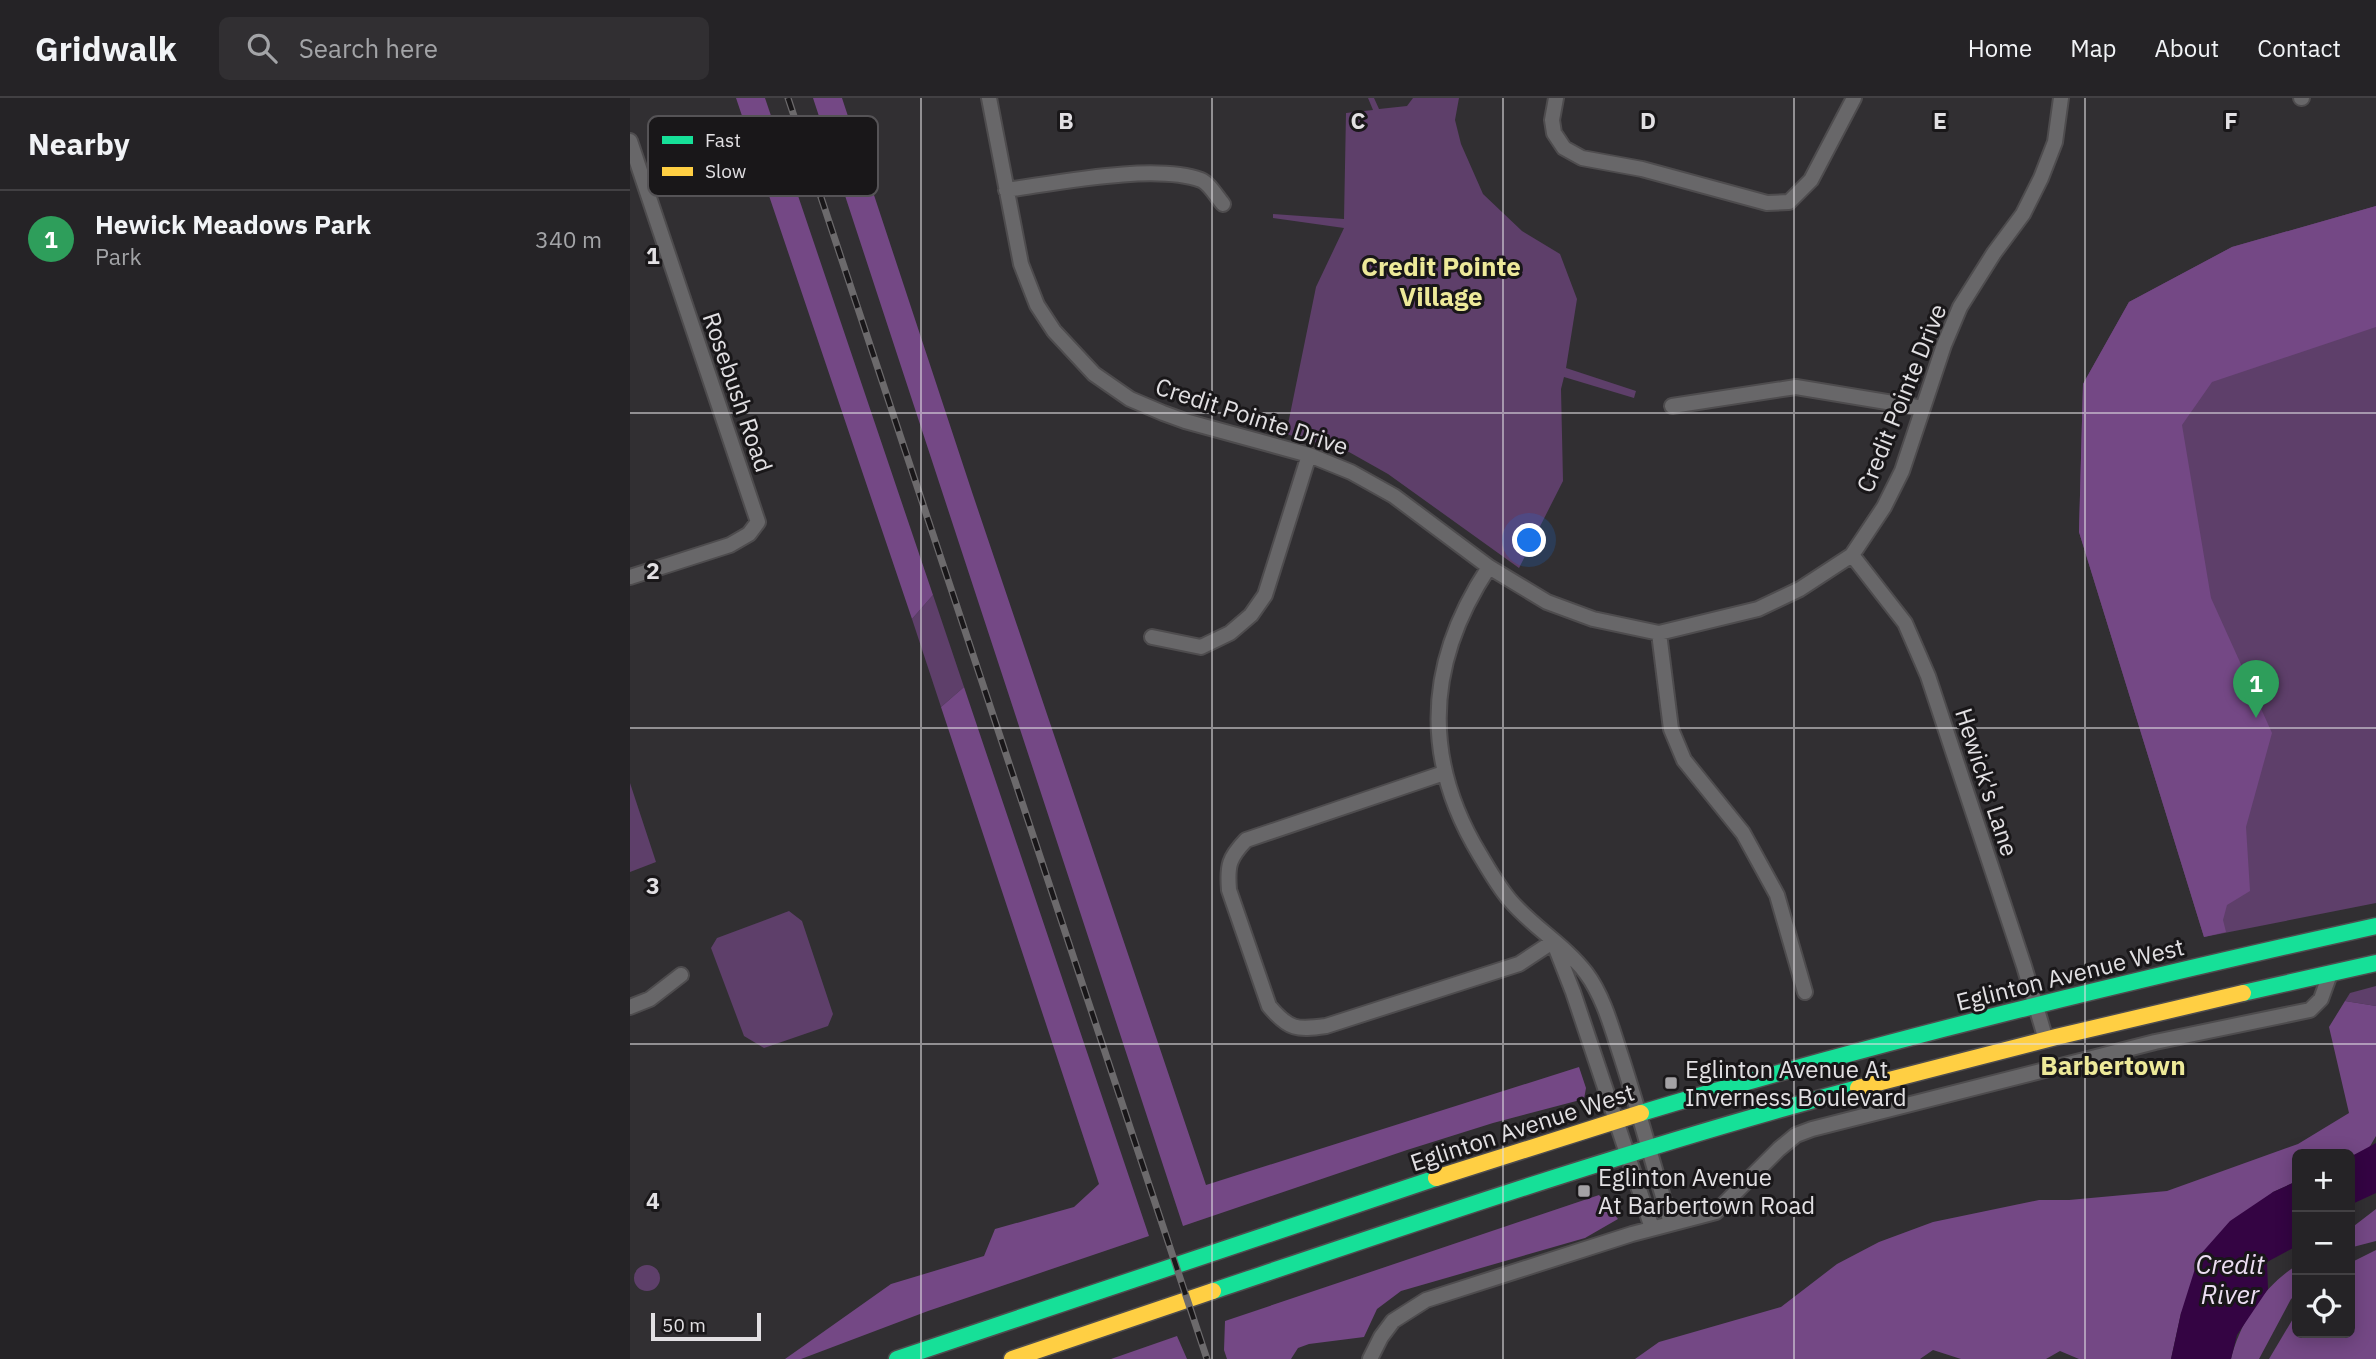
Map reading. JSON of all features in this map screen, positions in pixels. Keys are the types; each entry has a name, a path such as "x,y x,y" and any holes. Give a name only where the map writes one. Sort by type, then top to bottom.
{"main road":[{"name":"Eglinton Avenue West","path":"897,1359 1461,1169 1776,1073 2036,1004 2376,926"},
{"path":"1012,1359 1648,1148 1844,1092 2046,1040 2376,963"}],"street":[{"name":"Credit Pointe Drive","path":"989,98 1021,264 1037,305 1070,351 1094,374 1130,400 1163,413 1309,455 1351,472 1394,496 1489,567 1547,602 1593,619 1659,633 1758,609 1800,589 1852,555 1884,508 1902,471 1944,345 1960,307 1994,253 2023,214 2041,178 2055,142 2061,98"},
{"path":"1556,98 1552,120 1554,133 1564,148 1581,158 1642,169 1767,203 1789,202 1811,180 1854,98"},
{"name":"Rosebush Road","path":"630,141 648,195"},
{"path":"1006,190 1100,177 1168,174 1203,181 1223,204"},
{"name":"Rosebush Road","path":"630,577 730,545 749,534 758,522 648,196"},
{"path":"1672,407 1796,387 1923,408"},
{"path":"1152,637 1201,647 1230,632 1251,615 1265,595 1309,455"},
{"name":"Hewick's Lane","path":"1852,555 1905,623 1928,676 2046,1040"},
{"path":"1489,567 1465,607 1447,656 1440,689 1437,733 1444,773 1462,826 1509,900 1586,973 1612,1027 1671,1223"},
{"path":"1659,633 1671,729 1684,760 1743,833 1777,895 1805,992"},
{"path":"1444,773 1246,840 1233,854 1227,870 1229,890 1269,1006 1281,1020 1301,1030 1326,1026 1520,964 1554,941"},
{"path":"1554,941 1652,1228"},
{"path":"1370,1359 1393,1321 1426,1300 1652,1228 1701,1218 1716,1212 1796,1135 2155,1042 2310,1010 2321,999 2330,974"},
{"path":"630,1006 650,999 681,975"}],"shaded area":[{"path":"736,98 765,98 771,116 742,116"},
{"path":"813,98 842,98 848,116 819,116"},
{"path":"1368,98 1374,98 1379,109 1407,106 1413,98 1459,98 1455,120 1461,144 1483,194 1522,231 1560,254 1577,299 1566,368 1636,391 1634,398 1564,377 1561,389 1563,481 1519,568 1388,474 1349,452 1286,434 1316,287 1344,228 1273,218 1273,214 1344,219 1346,113 1373,110"},
{"path":"769,196 798,196 933,595 912,619"},
{"path":"845,196 874,196 1206,1185 1579,1067 1586,1088 1584,1099 1493,1123 1407,1150 1183,1226"},
{"path":"2376,206 2376,903 2204,937 2079,532 2083,384 2129,302 2232,247"},
{"path":"2376,206 2376,327 2212,382 2182,425 2211,598 2272,733 2246,827 2250,891 2227,905 2223,920 2226,932 2204,937 2079,532 2083,384 2129,302 2232,247"},
{"path":"933,595 964,687 941,707 912,619"},
{"path":"964,687 1149,1236 928,1311 801,1359 785,1359 891,1284 984,1256 995,1229 1074,1207 1099,1184 941,707"},
{"path":"630,783 656,862 630,872"},
{"path":"789,911 802,921 833,1014 828,1026 764,1048 744,1036 711,948 717,938"},
{"path":"2376,986 2376,1006 2345,1001 2350,993"},
{"path":"2345,1001 2376,1006 2376,1136 2369,1148 2355,1155 2355,1149 2292,1149 2292,1183 2273,1192 2181,1313 2171,1359 2079,1359 2060,1351 2046,1359 1961,1359 1933,1350 1920,1359 1635,1359 1659,1342 1781,1307 1837,1264 1879,1242 1933,1222 2039,1200 2069,1200 2167,1191 2298,1144 2349,1113 2329,1027"},
{"path":"1599,1195 1618,1219 1585,1238 1401,1291 1377,1309 1364,1337 1309,1344 1298,1348 1291,1359 1227,1359 1224,1350 1225,1321"},
{"path":"2376,1209 2376,1241 2355,1246 2355,1225"},
{"path":"2376,1250 2376,1359 2269,1359 2292,1320 2292,1338 2355,1338 2355,1260"},
{"path":"647,1265 656,1269 660,1278 656,1287 647,1291 638,1287 634,1278 638,1269"},
{"path":"2292,1269 2292,1298 2259,1359 2231,1359 2240,1332 2255,1306"},
{"path":"1177,1336 1187,1359 1111,1359"}],"water":[{"path":"2376,1143 2376,1193 2355,1203 2355,1154"},
{"name":"Credit River","path":"2292,1183 2292,1249 2267,1262 2268,1289 2237,1335 2231,1359 2171,1359 2181,1313 2199,1256 2230,1221 2273,1192"}],"railway":[{"path":"788,98 794,116"},
{"path":"821,196 1207,1359"}],"traffic: fast":[{"path":"1641,1113 1823,1061 2007,1013 2376,926"},
{"path":"2243,993 2376,963"},
{"path":"1213,1291 1615,1159 1858,1088"},
{"path":"897,1359 1436,1178"}],"traffic: slow":[{"path":"1858,1088 2243,993"},
{"path":"1436,1178 1641,1113"},
{"path":"1012,1359 1213,1291"}],"place":[{"name":"Hewick Meadows Park","path":"2256,718"},
{"name":"Eglinton Avenue At Inverness Boulevard","path":"1671,1083"},
{"name":"Eglinton Avenue At Barbertown Road","path":"1584,1191"}],"district":[{"name":"Credit Pointe Village","path":"1441,281"},
{"name":"Barbertown","path":"2113,1065"}]}
